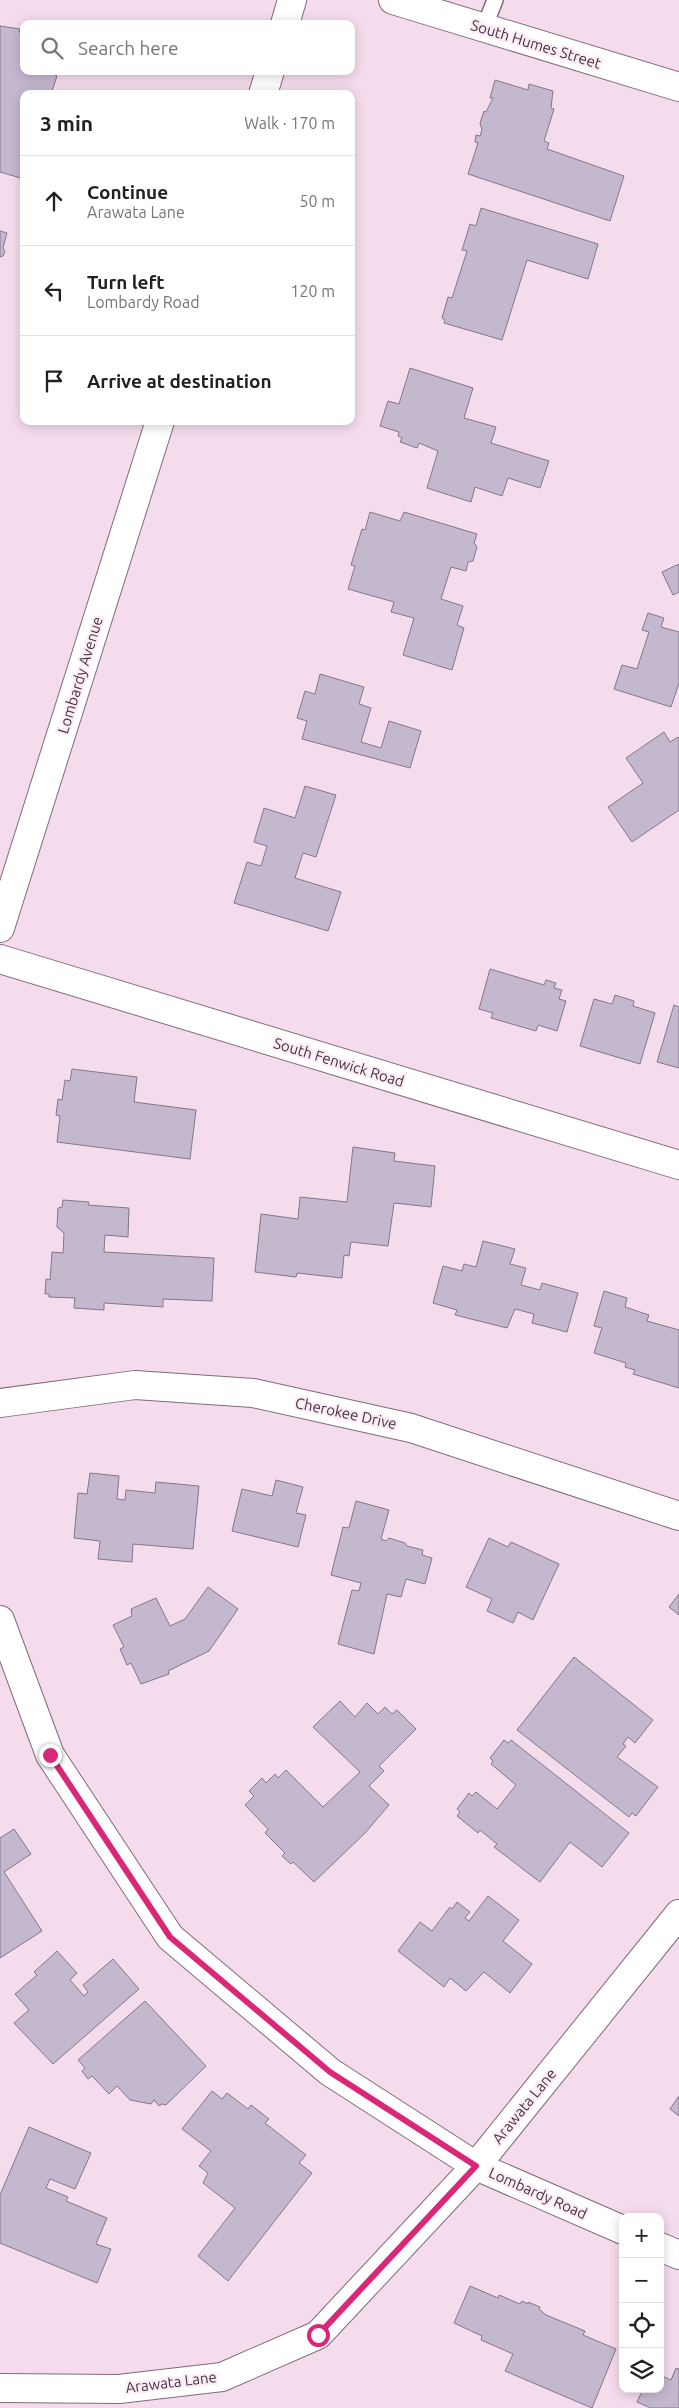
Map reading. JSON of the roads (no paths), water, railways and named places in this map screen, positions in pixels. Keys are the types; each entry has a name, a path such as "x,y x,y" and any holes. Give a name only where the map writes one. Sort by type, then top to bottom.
{"street":[{"path":"286,20 292,0"},
{"name":"South Humes Street","path":"393,0 679,87"},
{"path":"264,90 269,75"},
{"name":"Lombardy Avenue","path":"0,928 159,425"},
{"name":"South Fenwick Road","path":"0,958 679,1165"},
{"name":"Cherokee Drive","path":"0,1403 135,1385 253,1393 410,1428 679,1516"},
{"name":"Lombardy Road","path":"0,1620 50,1755 170,1937 330,2072 476,2166 619,2228"},
{"name":"Arawata Lane","path":"0,2388 119,2389 222,2377 318,2335 476,2166 679,1914"},
{"path":"664,2248 679,2255"},
{"path":"0,2400 7,2408"}],"lane":[{"path":"484,28 495,0"}]}
